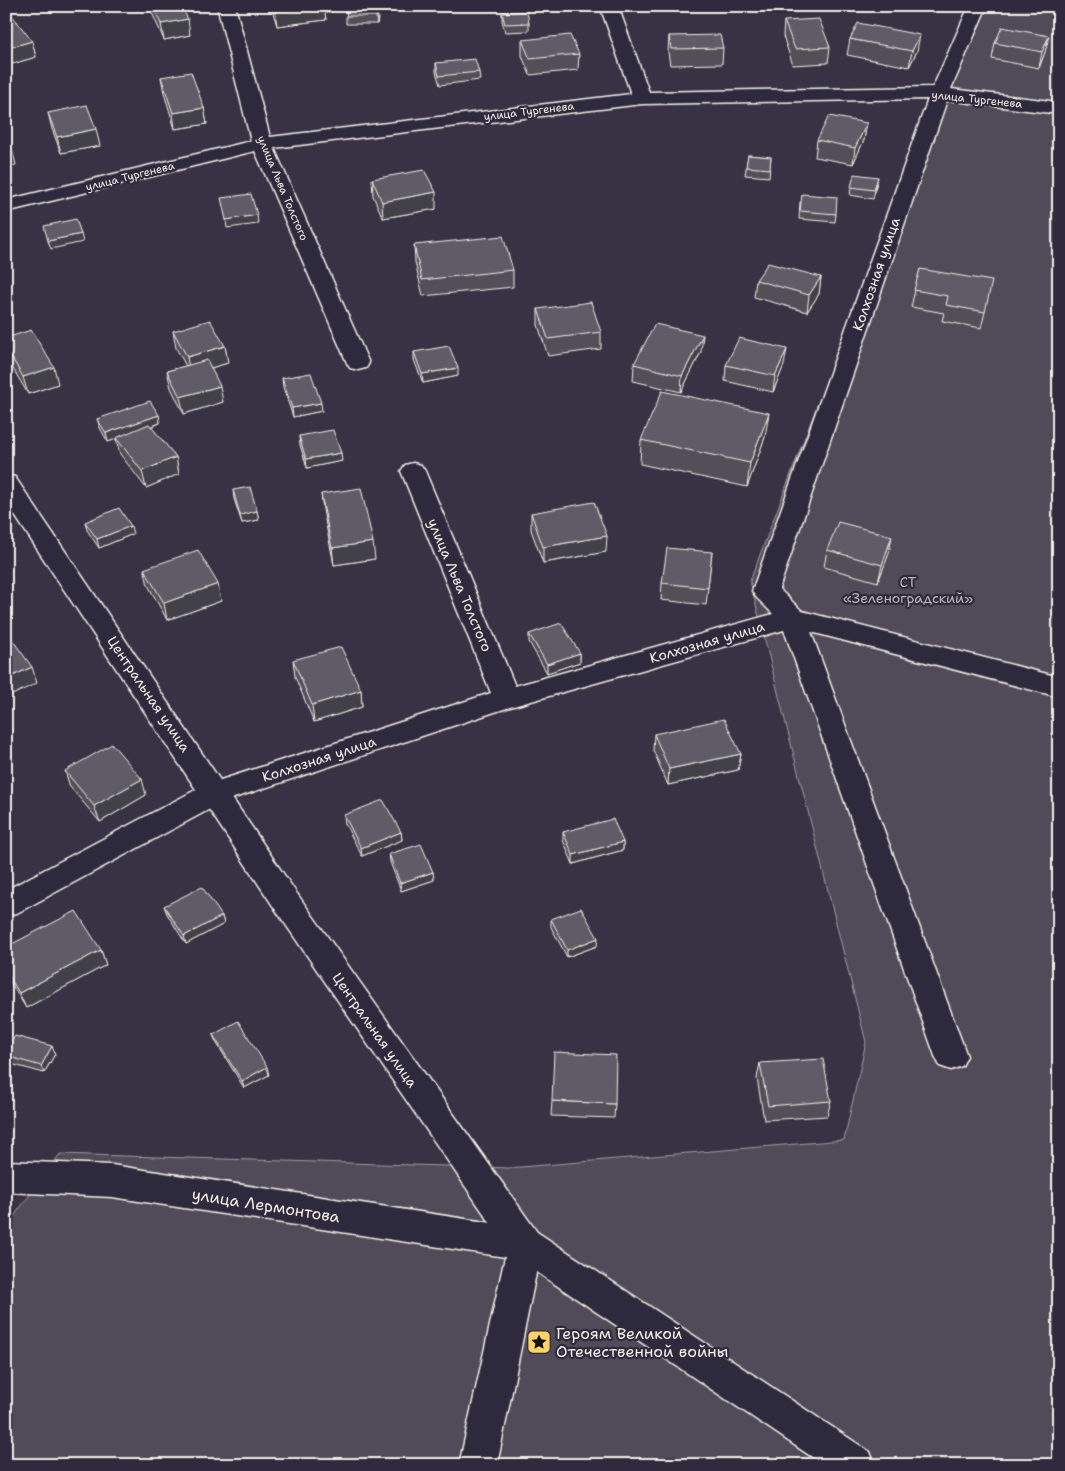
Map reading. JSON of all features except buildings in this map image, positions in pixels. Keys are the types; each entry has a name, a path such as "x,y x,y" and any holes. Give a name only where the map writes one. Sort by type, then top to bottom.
{"street":[{"name":"улица Льва Толстого","path":"226,6 262,144 358,363"},
{"path":"610,6 642,98"},
{"name":"Колхозная улица","path":"793,618 765,591 940,93 978,6"},
{"name":"улица Тургенева","path":"6,206 262,144 642,98 940,93 1059,108"},
{"name":"улица Льва Толстого","path":"413,471 507,698"},
{"name":"Центральная улица","path":"6,482 283,897 525,1244 857,1465"},
{"path":"793,618 1059,687"},
{"path":"793,618 951,1056"},
{"name":"Колхозная улица","path":"6,904 214,792 507,698 793,618"},
{"name":"улица Лермонтова","path":"6,1176 112,1181 525,1244"},
{"path":"478,1465 525,1244"}],"green space":[{"name":"СТ «Зеленоградский»","path":"970,6 1059,6 1059,1465 6,1465 6,1227 60,1154 509,1168 844,1140 866,1042 750,581"}],"place":[{"name":"Героям Великой Отечественной войны","path":"539,1342"}]}
